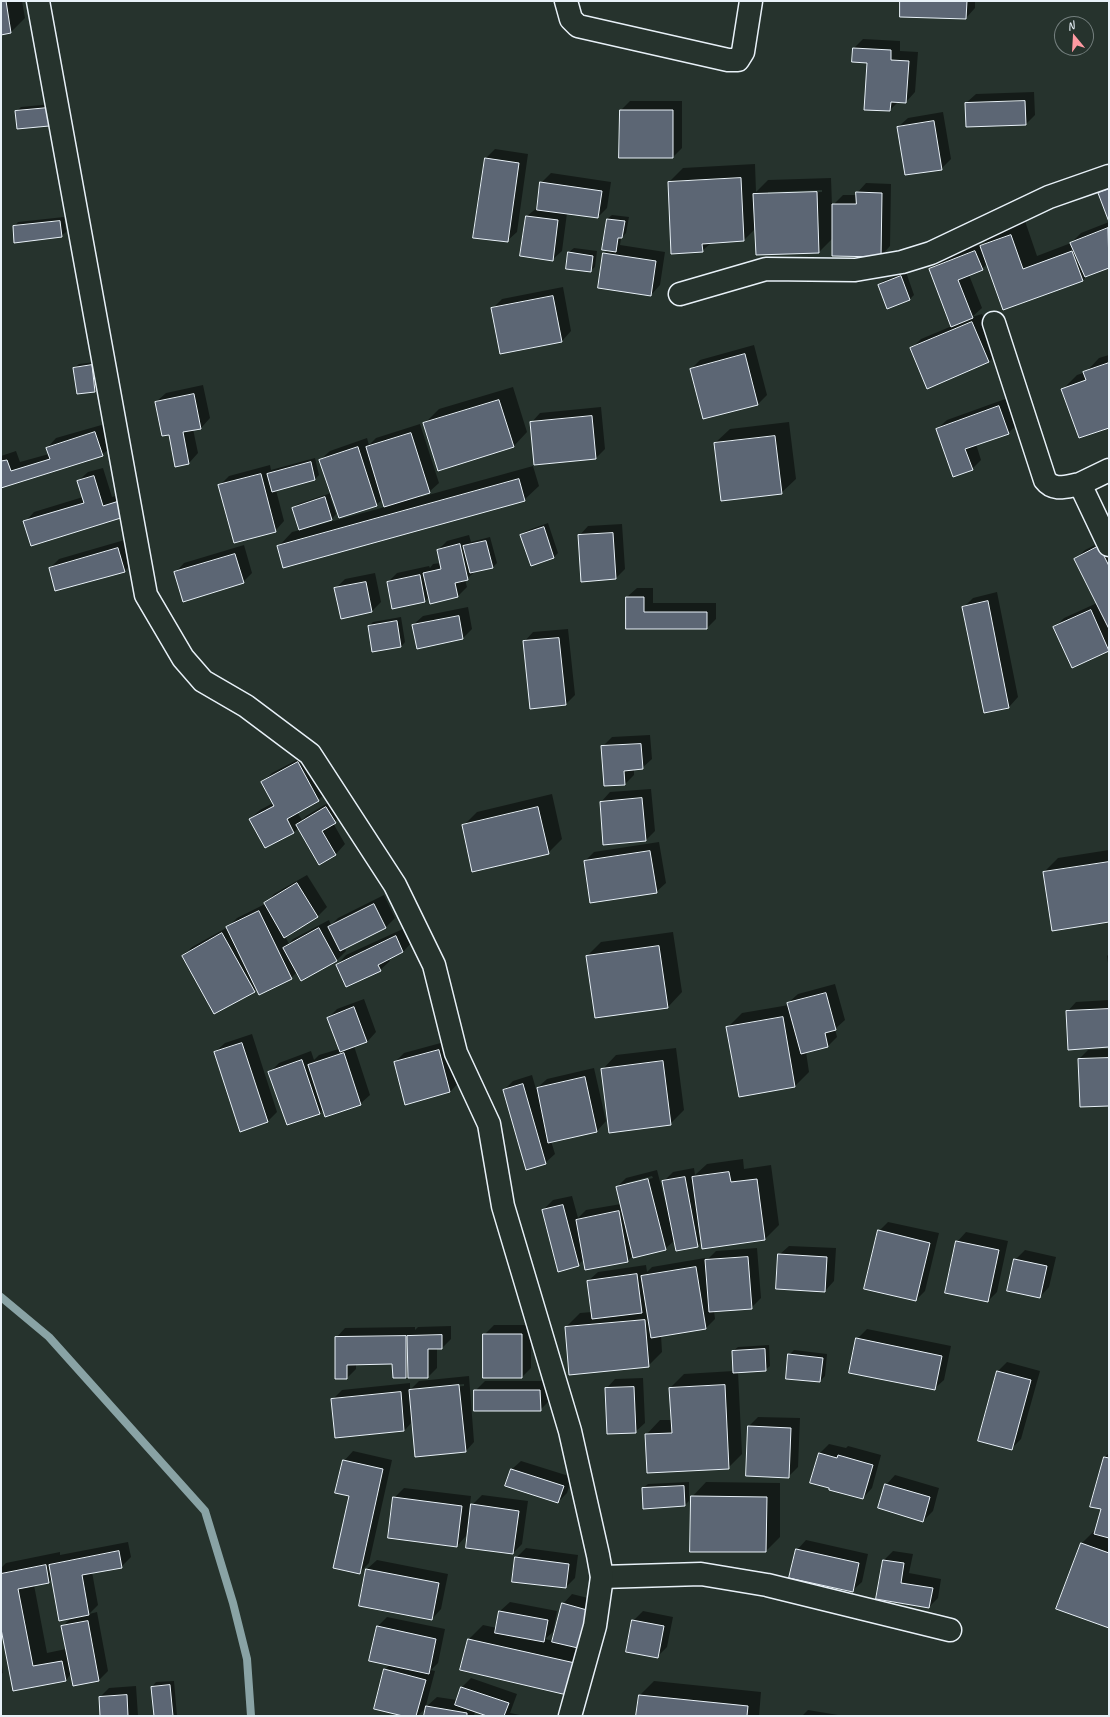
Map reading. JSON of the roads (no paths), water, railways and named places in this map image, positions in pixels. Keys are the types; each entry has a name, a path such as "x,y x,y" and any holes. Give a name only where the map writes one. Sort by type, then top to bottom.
{"street":[{"path":"38,1 146,595 183,658 203,681 246,706 310,754 395,885 434,965 456,1053 489,1124 503,1206 570,1431 602,1577 595,1626 570,1716"},
{"path":"566,1 571,19 578,26 728,60 738,60 743,52 750,1"},
{"path":"680,294 766,269 855,270 902,262 931,254 1050,197 1109,176"},
{"path":"994,323 1045,480 1049,486 1055,488 1080,484 1109,470"},
{"path":"1080,484 1109,545"},
{"path":"602,1577 701,1574 767,1585 950,1630"}],"waterway":[{"path":"1,1297 49,1337 205,1511 233,1603 247,1659 251,1716"}]}
